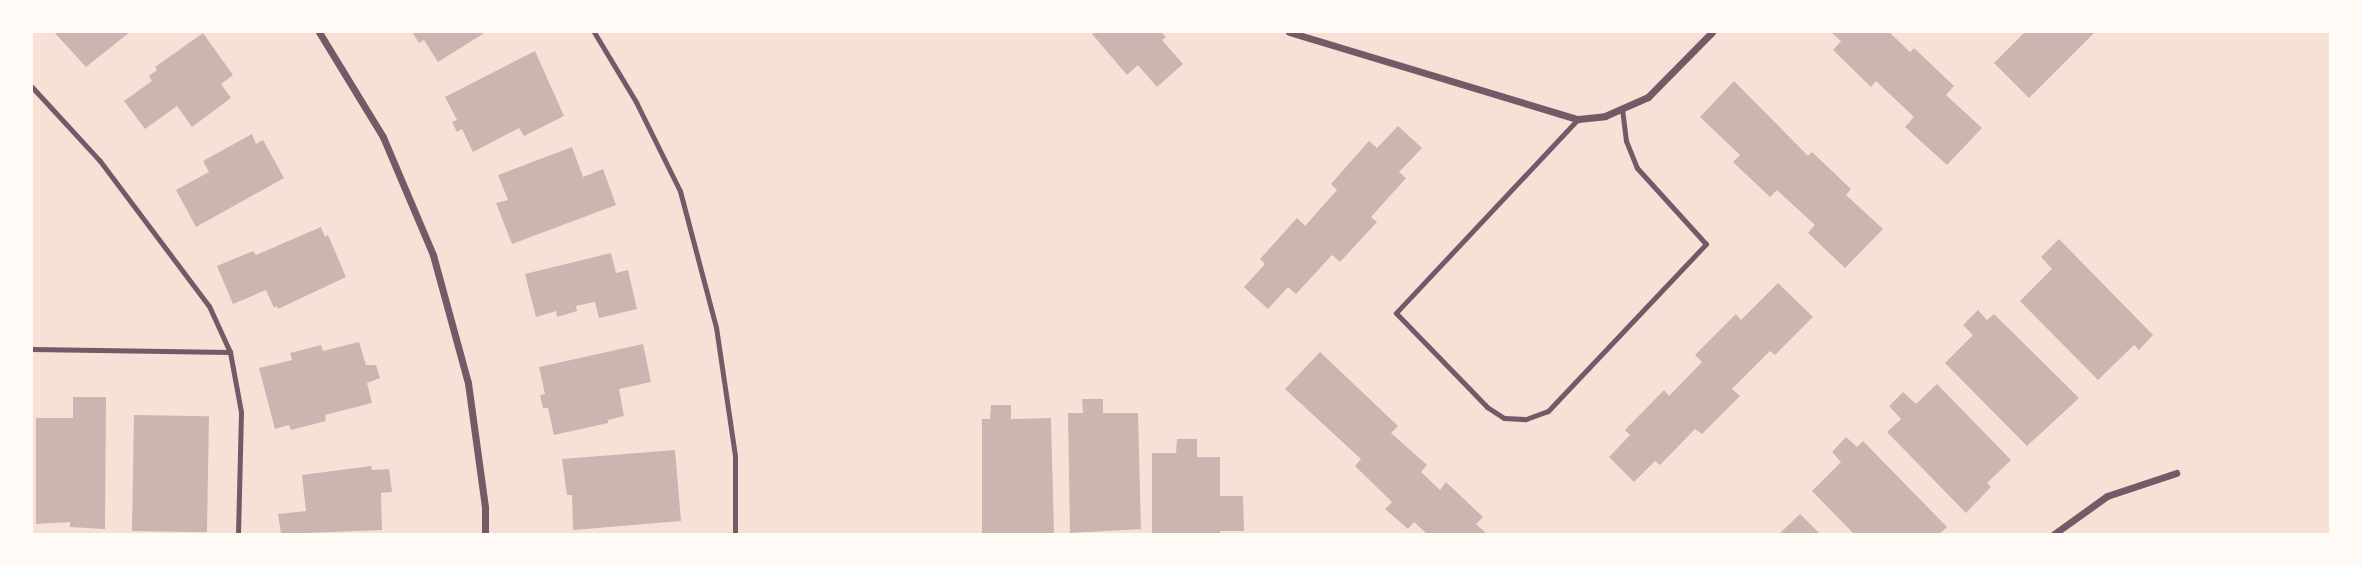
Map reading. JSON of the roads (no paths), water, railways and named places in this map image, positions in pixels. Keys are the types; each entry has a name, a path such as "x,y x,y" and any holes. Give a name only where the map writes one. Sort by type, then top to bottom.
{"street":[{"path":"319,32 383,137 433,255 468,383 485,507 485,534"},
{"path":"1289,32 1578,119 1605,116 1648,97 1712,32"},
{"path":"2054,534 2107,496 2176,473"}],"lane":[{"path":"594,32 636,102 680,191 716,327 735,456 735,534"},
{"path":"32,87 117,183 209,306 230,352 241,412 238,534"},
{"path":"1578,119 1396,313 1487,407 1504,418 1526,419 1548,411 1706,244 1637,168 1626,141 1622,110"},
{"path":"32,349 230,352"}]}
